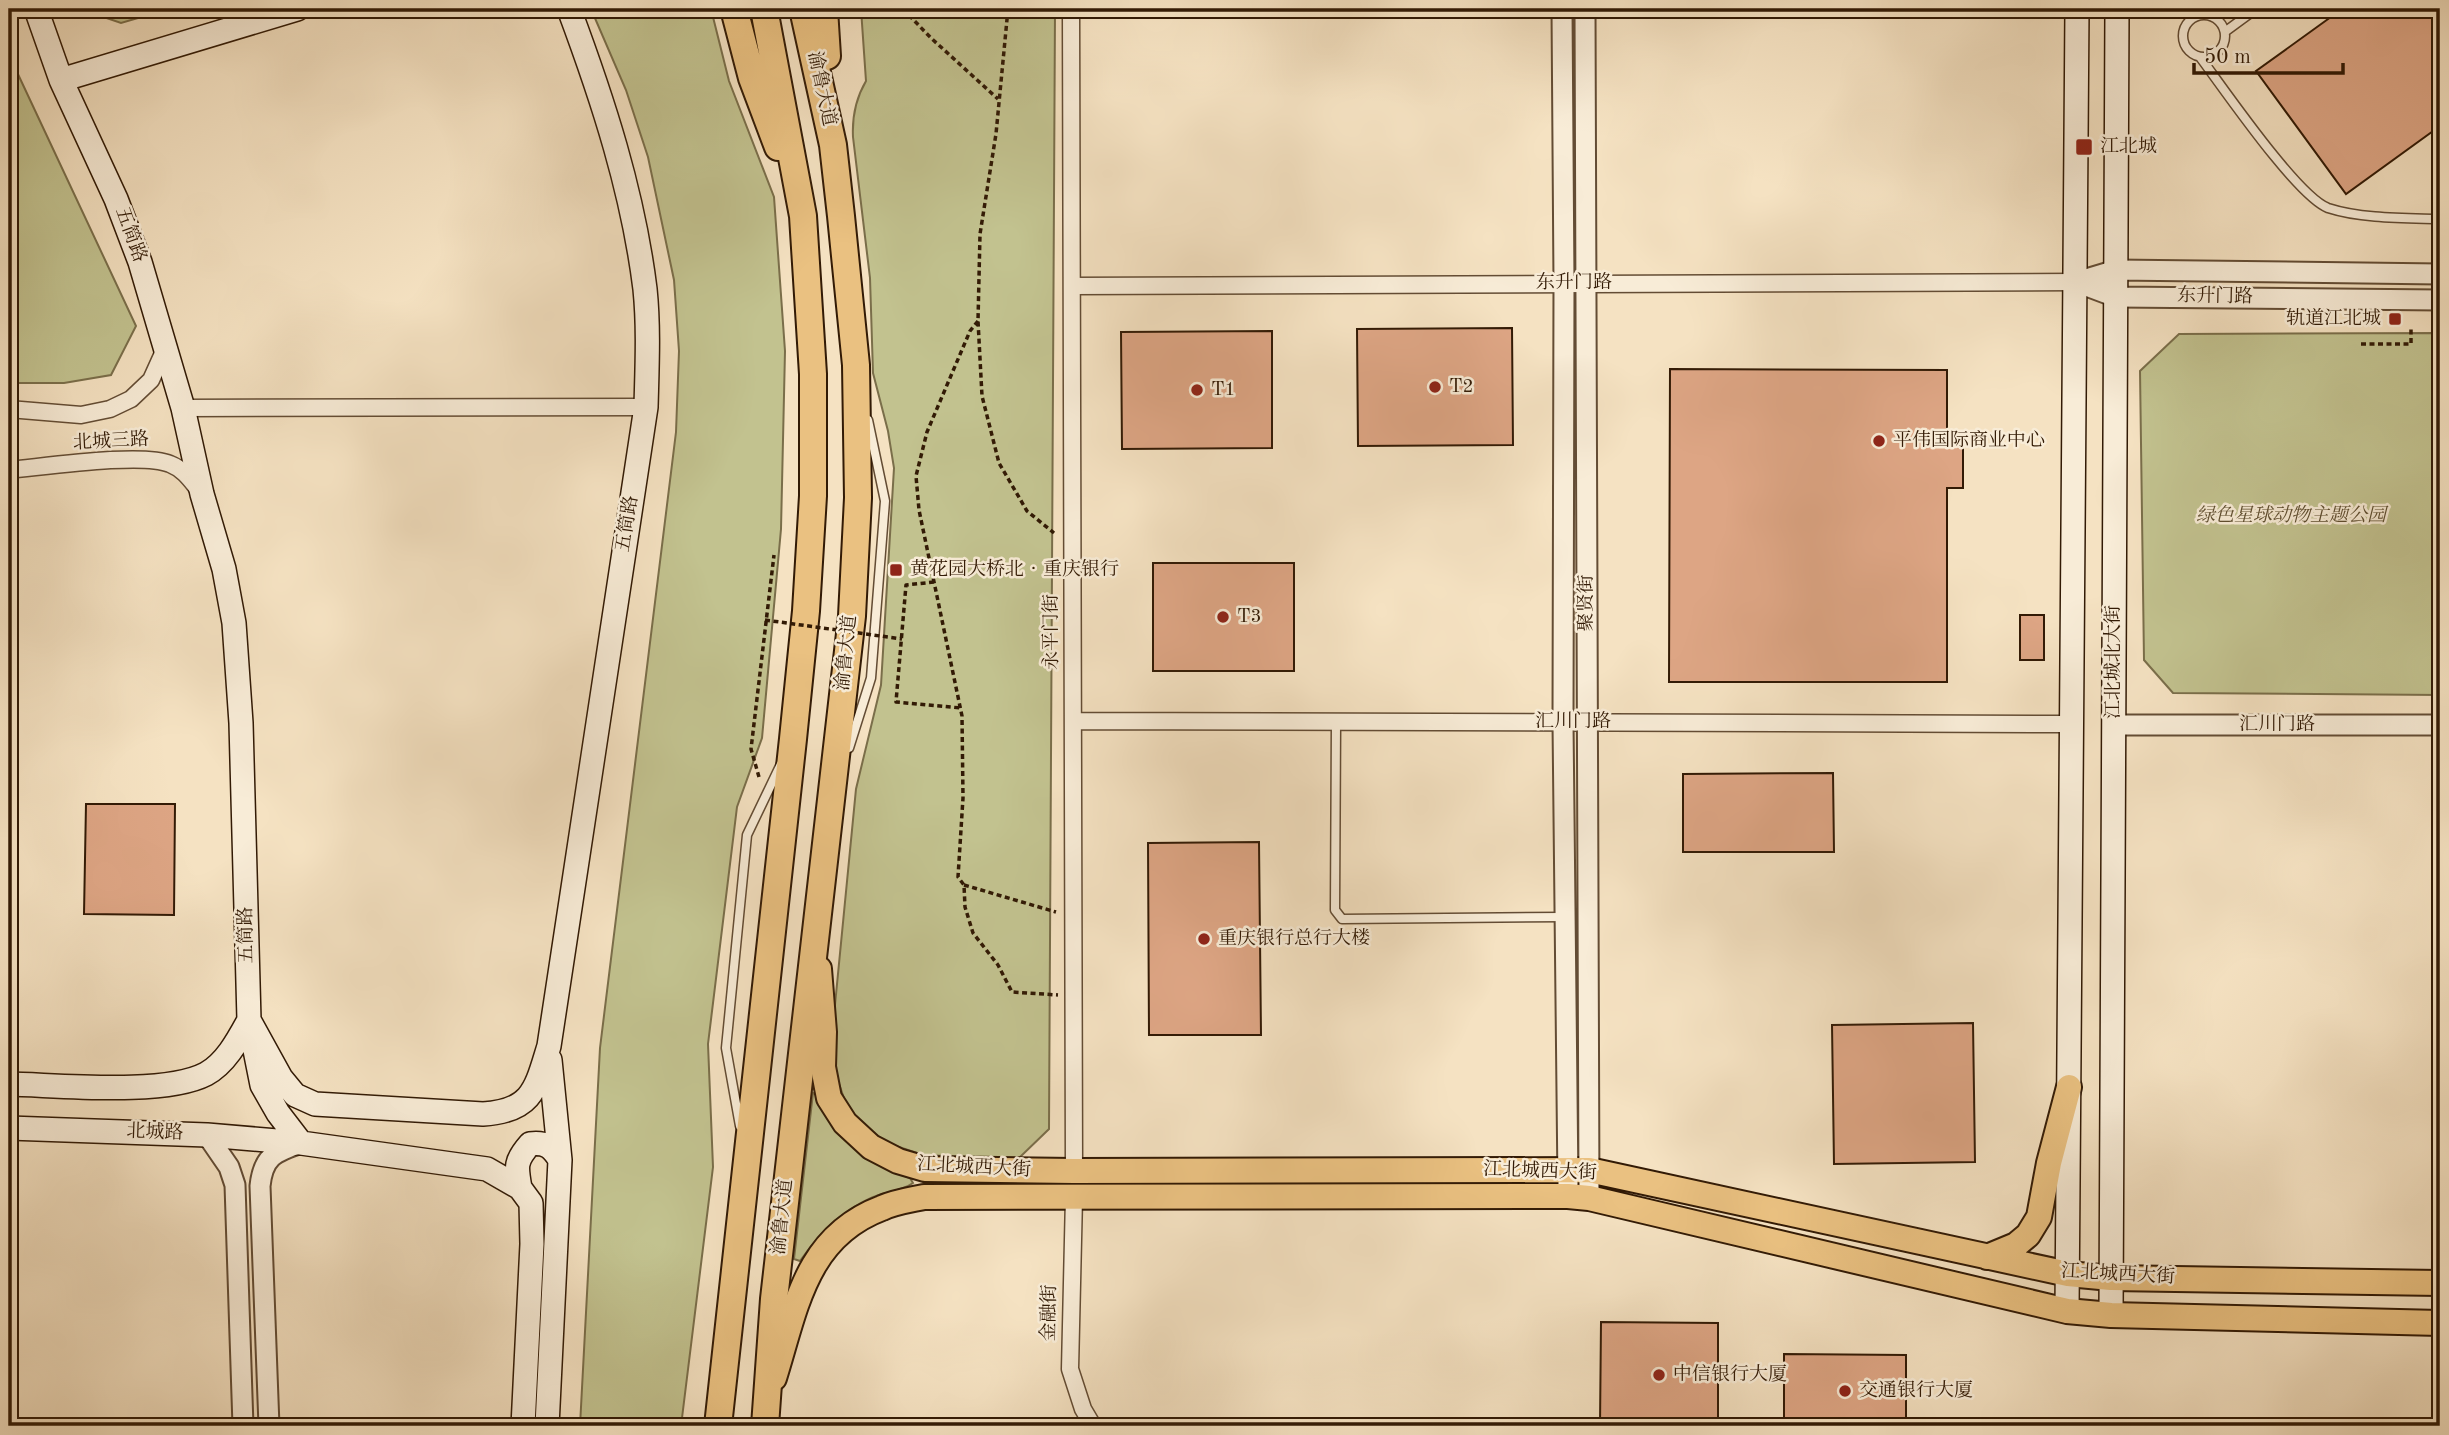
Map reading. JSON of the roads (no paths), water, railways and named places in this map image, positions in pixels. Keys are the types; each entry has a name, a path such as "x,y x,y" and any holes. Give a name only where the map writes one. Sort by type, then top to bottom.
{"highway":[{"path":"734,9 752,78 803,216"},
{"name":"渝鲁大道","path":"718,1426 793,739 806,611 813,496 813,374 803,216 764,9"},
{"name":"渝鲁大道","path":"765,1426 786,1300 816,928 853,590 858,498 856,365 833,145 803,9"},
{"path":"824,9 833,145"}],"main road":[{"name":"五简路","path":"17,9 61,80"},
{"name":"五简路","path":"36,9 61,80 116,199 140,262 183,408 202,494 223,569 234,623 238,670 248,1020 262,1085 278,1113 301,1143"},
{"path":"61,80 297,9"},
{"name":"五简路","path":"248,1020 281,1078 295,1095 315,1104 501,1113 516,1108 527,1100 537,1086 549,1046 646,407 648,353 645,290 633,224 601,97 569,9"},
{"path":"2067,1311 2077,9"},
{"name":"江北城北大街","path":"2111,1315 2117,9"},
{"name":"江北城西大街","path":"816,928 824,1032 823,1067 829,1098 845,1123 871,1147 898,1161 925,1169 1578,1170 2068,1274 2111,1278 2440,1283"},
{"path":"9,1084 155,1087 182,1082 207,1074 232,1050 248,1020"},
{"name":"五简路","path":"547,1426 560,1160 549,1046"},
{"path":"1987,1256 2016,1245 2028,1235 2039,1217 2049,1163 2069,1087"},
{"name":"北城路","path":"9,1128 207,1136 301,1143"},
{"path":"301,1143 487,1169 520,1188 531,1203 532,1244 523,1426"},
{"path":"520,1188 517,1170 519,1157 530,1144 539,1143 552,1147 560,1160"},
{"name":"江北城西大街","path":"786,1300 831,1240 854,1222 883,1207 924,1197 1578,1197 2067,1311 2111,1315 2440,1323"}],"street":[{"name":"永平门街","path":"1071,9 1074,1171"},
{"name":"聚贤街","path":"1562,9 1565,917 1578,1170"},
{"name":"聚贤街","path":"1578,1197 1587,722 1585,9"},
{"name":"东升门路","path":"1072,286 2076,282 2116,270 2440,274"},
{"name":"东升门路","path":"2076,282 2116,297 2440,300"},
{"name":"北城三路","path":"9,410 81,415 110,409 131,399 150,380 166,349"},
{"path":"183,408 646,407"},
{"name":"北城三路","path":"9,470 143,459 161,461 184,472 202,494"},
{"name":"汇川门路","path":"1073,721 2073,724"},
{"name":"汇川门路","path":"2114,725 2440,726"},
{"path":"207,1136 229,1167 235,1185 243,1426"},
{"path":"269,1426 261,1173 268,1158 281,1149 301,1143"},
{"name":"金融街","path":"1074,1197 1070,1369 1083,1409 1093,1426"}],"lane":[{"path":"2225,31 2256,9"},
{"path":"2200,57 2214,56 2220,51 2224,45 2225,31 2217,19 2196,13 2186,26 2183,39 2189,51 2200,57 2295,182 2326,207 2376,216 2440,219"},
{"path":"1336,722 1335,911 1342,919 1565,917"},
{"path":"747,1167 726,1048 747,835 793,739"}],"place":[{"name":"江北城","path":"2084,147"},
{"name":"轨道江北城","path":"2395,319"},
{"name":"T2","path":"1435,387"},
{"name":"T1","path":"1197,390"},
{"name":"平伟国际商业中心","path":"1879,441"},
{"name":"黄花园大桥北‧重庆银行","path":"896,570"},
{"name":"T3","path":"1223,617"},
{"name":"重庆银行总行大楼","path":"1204,939"},
{"name":"中信银行大厦","path":"1659,1375"},
{"name":"交通银行大厦","path":"1845,1391"}],"park label":[{"name":"绿色星球动物主题公园","path":"2291,516"}]}
